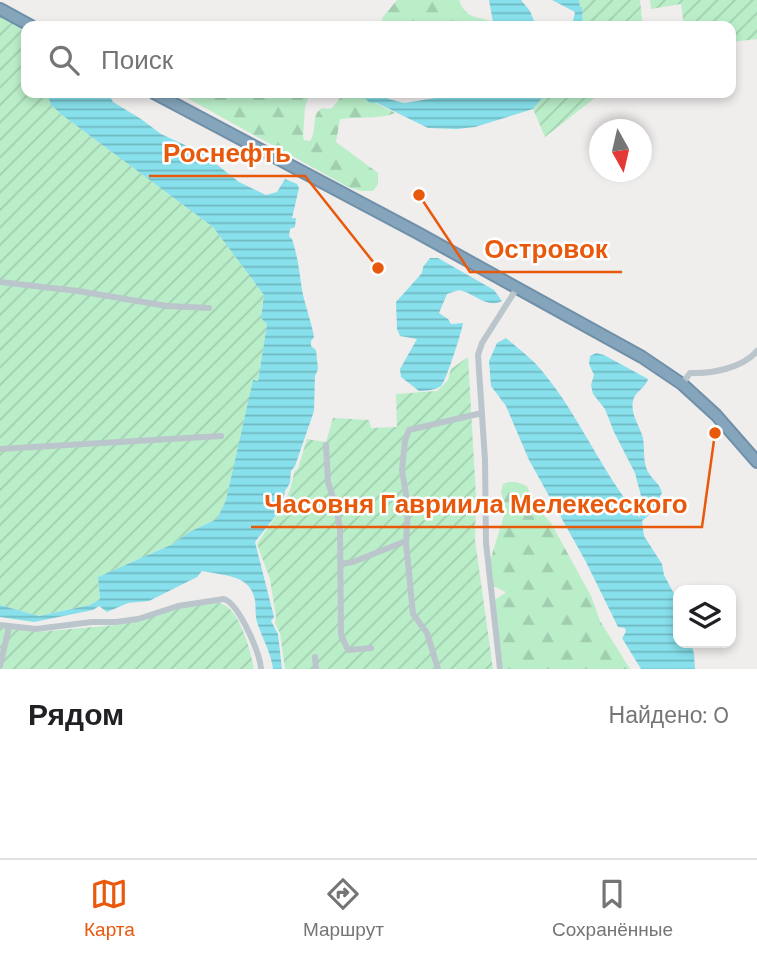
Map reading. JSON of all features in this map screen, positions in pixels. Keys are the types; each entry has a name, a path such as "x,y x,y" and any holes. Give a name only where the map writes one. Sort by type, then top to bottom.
{"highway":[{"path":"0,9 22,21"},
{"path":"163,98 642,358 682,384 716,415 757,462"}],"street":[{"path":"0,282 78,291 167,306 209,308"},
{"path":"500,669 486,543 485,460 478,355 482,343 517,288"},
{"path":"682,384 690,373 733,366 749,359 757,351"},
{"path":"438,669 427,633 413,614 406,541 408,507 402,463 407,434 414,428 482,413"},
{"path":"0,449 221,436"},
{"path":"326,445 328,482 337,507 340,528 340,622 345,649 352,651 371,648"},
{"path":"340,564 353,562 406,541"},
{"path":"0,625 36,629 77,623 130,621 178,607 224,599 234,605 257,650 261,669"},
{"path":"0,666 9,627"},
{"path":"315,657 316,669"}],"green space":[{"path":"397,0 459,0 467,13 490,21 382,21"},
{"path":"579,0 640,0 642,21 583,21"},
{"path":"650,0 757,0 757,39 736,41 736,21 683,21 681,4 651,9"},
{"path":"0,16 21,29 21,98 49,98 51,105 62,115 213,227 264,295 261,317 267,324 258,381 253,381 226,500 217,519 189,532 173,544 98,577 100,599 90,605 39,616 0,605"},
{"path":"187,98 308,98 303,136 304,140 310,141 318,111 332,108 340,98 364,98 395,113 340,119 336,142 378,173 378,184 373,191 348,187"},
{"path":"542,98 595,98 545,137 533,109"},
{"path":"468,357 476,497 475,540 493,669 285,669 280,633 275,623 270,579 257,544 285,501 307,439 326,442 333,418 369,420 371,428 397,427 396,394 437,391 448,380 451,369"},
{"path":"509,482 527,486 534,504 551,523 591,596 600,621 630,669 502,669 495,600 506,592 493,586 490,561 506,509 501,492 503,484"},
{"path":"205,602 222,604 234,614 244,632 254,669 0,669 0,627 38,632 116,625"}],"water":[{"path":"489,0 521,0 534,21 493,21"},
{"path":"552,0 579,0 583,21 573,21 575,12"},
{"path":"49,98 111,98 161,134 202,153 239,182 266,195 277,192 285,179 297,184 299,188 292,218 296,218 295,227 290,229 289,236 295,250 303,296 313,330 311,346 316,350 318,369 315,376 314,411 291,471 281,509 255,542 274,617 271,621 278,634 282,669 273,669 257,622 252,591 242,581 219,574 202,571 197,577 149,601 128,603 107,612 99,606 93,610 34,622 0,617 0,605 39,616 90,605 100,599 98,577 173,544 189,532 217,519 226,500 253,380 258,381 267,324 261,318 264,295 213,227 51,105"},
{"path":"364,98 387,98 404,103 435,98 542,98 533,109 475,127 457,129 428,128 377,103 370,103"},
{"path":"430,258 438,258 494,290 502,301 486,302 459,290 447,294 439,313 451,324 463,323 460,336 441,386 419,391 401,377 400,369 417,339 400,336 397,329 396,302 422,273"},
{"path":"506,338 535,363 550,381 639,517 645,511 635,473 605,409 593,394 591,385 594,375 589,364 590,356 596,353 604,355 648,379 634,398 632,406 643,438 646,467 662,493 642,521 644,536 662,564 664,575 673,592 673,648 692,648 695,669 641,669 622,638 626,632 625,628 618,627 586,562 529,460 506,406 491,386 489,361 497,343"}],"place":[{"name":"Островок","path":"419,195"},
{"name":"Роснефть","path":"378,268"},
{"name":"Часовня Гавриила Мелекесского","path":"715,433"}]}
